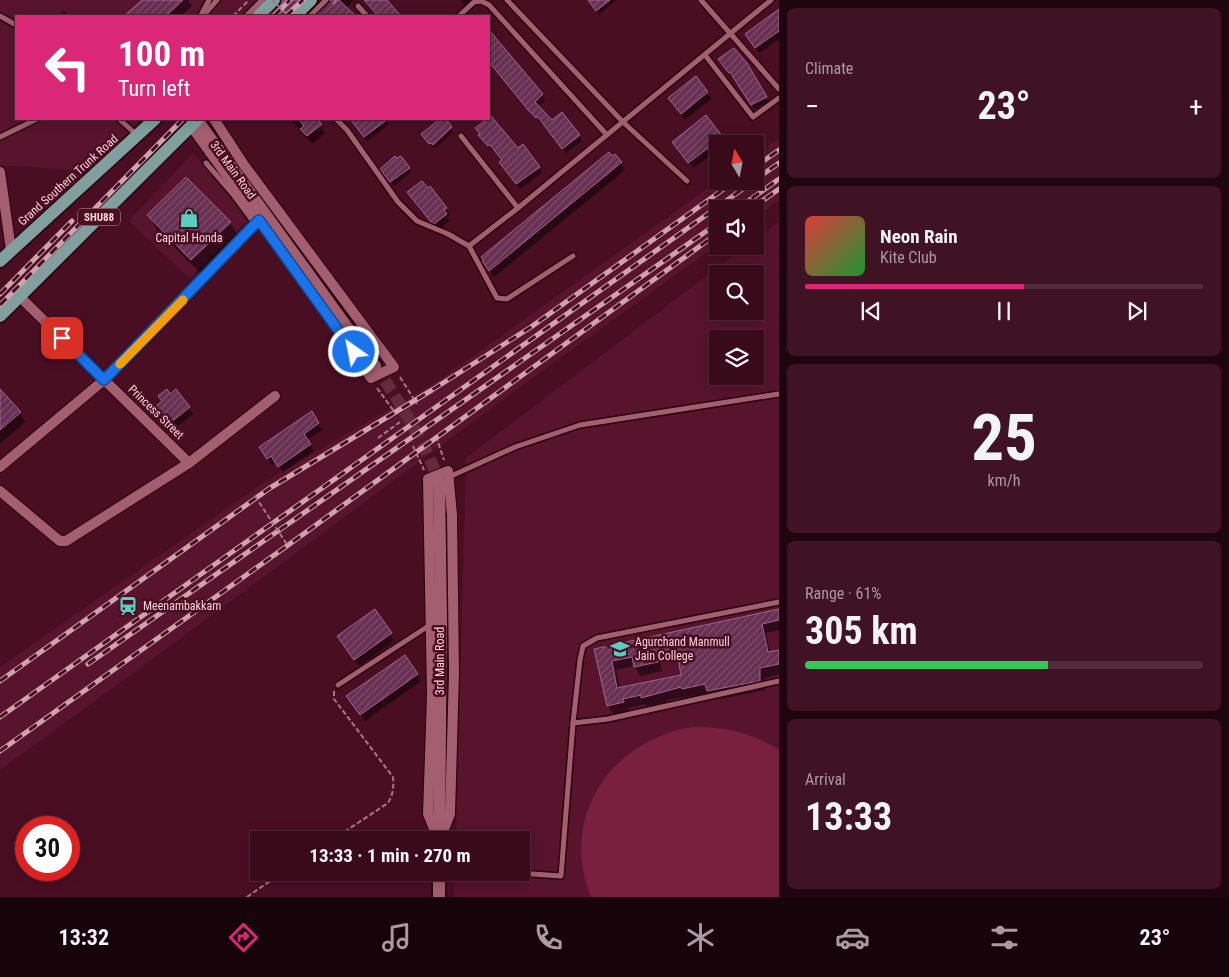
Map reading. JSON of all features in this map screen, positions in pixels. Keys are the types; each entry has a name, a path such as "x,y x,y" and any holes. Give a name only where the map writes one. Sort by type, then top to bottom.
{"main road":[{"path":"259,15 273,0"},
{"path":"296,15 311,0"},
{"name":"Grand Southern Trunk Road","path":"0,261 154,120"},
{"name":"SHU88","path":"0,316 195,121"}],"street":[{"path":"195,121 257,222 340,331 372,380 396,370 244,165 215,120"},
{"name":"3rd Main Road","path":"195,121 375,366"},
{"path":"0,172 11,250"},
{"path":"0,466 104,380 257,222"},
{"name":"Princess Street","path":"20,296 189,463"},
{"path":"0,492 55,538 60,541 66,541 189,463 275,396"},
{"path":"435,831 428,814 432,696 431,624 441,477"},
{"name":"3rd Main Road","path":"439,831 441,477"},
{"path":"439,881 439,897"}],"lane":[{"path":"202,15 209,0"},
{"path":"203,15 217,0"},
{"path":"247,15 262,0"},
{"path":"311,15 326,0"},
{"path":"460,15 474,2 481,0 489,5 606,135"},
{"path":"506,0 623,122 687,181"},
{"path":"702,0 779,89"},
{"path":"469,246 771,0"},
{"path":"358,6 366,15"},
{"path":"0,16 15,24"},
{"path":"705,55 753,117 779,98"},
{"path":"0,137 35,120"},
{"path":"120,120 138,135"},
{"path":"337,120 347,130 398,202 417,221 448,234 469,246 497,298 507,299 573,256"},
{"path":"461,136 518,208"},
{"path":"206,162 257,222"},
{"path":"441,477 515,447 580,425 779,394"},
{"path":"530,874 561,876 573,723 583,646 607,636 779,602"},
{"path":"338,685 431,624"},
{"path":"573,723 608,719 779,681"}],"path":[{"path":"234,15 249,0"},
{"path":"273,0 288,15"},
{"path":"396,370 418,404"},
{"path":"372,380 396,414"},
{"path":"378,438 400,422"},
{"path":"436,436 441,477"},
{"path":"413,446 441,477"},
{"path":"255,496 288,546"},
{"path":"338,685 333,694 334,699 393,777 394,787 393,795 388,803 346,831"},
{"path":"247,897 271,881"}],"shaded area":[{"path":"0,0 258,0 243,15 15,15 15,120 140,120 89,171 0,165"},
{"path":"779,138 779,200 764,211 764,200 709,200 709,251 527,382 0,770 0,667 266,481 441,379 709,187 709,190 764,190 764,149"},
{"path":"193,153 248,220 189,278 129,221"},
{"name":"Agurchand Manmull Jain College","path":"779,221 779,897 454,897 455,881 530,881 530,831 456,831 466,458 709,274 709,320 764,320 764,265 721,265 734,255 764,255 764,232"},
{"path":"692,727 727,729 759,739 779,750 779,897 591,897 583,867 582,839 587,812 599,787 616,766 637,748 663,735"}],"building":[{"path":"142,0 183,0 167,15 125,15"},
{"path":"282,0 300,0 289,10 287,15 270,15 280,6"},
{"path":"330,0 339,0 355,15 317,15"},
{"path":"364,0 387,0 400,15 377,15"},
{"path":"588,0 610,0 596,11"},
{"path":"779,9 779,31 755,48 745,34"},
{"path":"490,31 543,94 535,102 552,120 562,112 580,135 562,149 538,117 536,118 490,63"},
{"path":"734,48 747,63 767,97 751,105 730,72 718,59"},
{"path":"696,76 708,92 681,114 668,98"},
{"path":"706,115 721,135 709,135 709,147 688,163 672,142"},
{"path":"490,117 518,148 523,144 540,167 516,184 499,162 502,160 490,145 488,146 478,135 480,134 475,128 486,120 490,120"},
{"path":"299,120 318,120 322,124 307,136 300,129 304,126"},
{"path":"351,120 387,120 364,137"},
{"path":"439,120 447,120 452,127 433,145 432,143 429,144 421,134"},
{"path":"609,152 612,156 615,154 622,162 489,271 481,257"},
{"path":"395,156 397,158 401,156 410,168 390,182 380,169"},
{"name":"Capital Honda","path":"186,177 231,222 191,260 147,215"},
{"path":"422,181 428,188 430,186 447,208 444,210 447,214 434,224 407,192"},
{"path":"0,389 21,412 0,430"},
{"path":"167,389 170,394 176,389 190,407 170,423 156,406 162,401 158,396"},
{"path":"312,411 319,423 304,434 311,444 278,467 271,456 267,459 259,447"},
{"path":"375,609 392,633 354,660 337,636"},
{"path":"779,609 779,620 762,624 768,652 779,650 779,664 760,668 760,681 707,691 705,684 682,689 681,687 641,698 641,695 623,699 624,702 607,706 594,649","holes":["676,648 681,675 617,688 612,661 632,657 634,667 658,662 656,652"]},
{"path":"405,655 418,674 360,715 346,696"}],"tunnel":[{"path":"375,366 411,422 427,452 439,482"}],"railway":[{"path":"275,15 290,0"},
{"path":"287,15 303,0"},
{"path":"0,305 182,120"},
{"path":"764,161 779,150"},
{"path":"764,174 779,163"},
{"path":"750,200 779,179"},
{"path":"764,200 779,189"},
{"path":"0,681 270,488 432,390 531,327 722,190"},
{"path":"0,717 741,190"},
{"path":"0,294 72,221"},
{"path":"88,664 709,229"},
{"path":"0,751 298,538 709,240"}],"slow traffic":[{"path":"120,364 183,300"}],"place":[{"name":"Capital Honda","path":"189,218"},
{"name":"Meenambakkam","path":"128,606"},
{"name":"Agurchand Manmull Jain College","path":"620,649"}],"route":[{"path":"62,338 104,380 259,220 354,352"}]}
